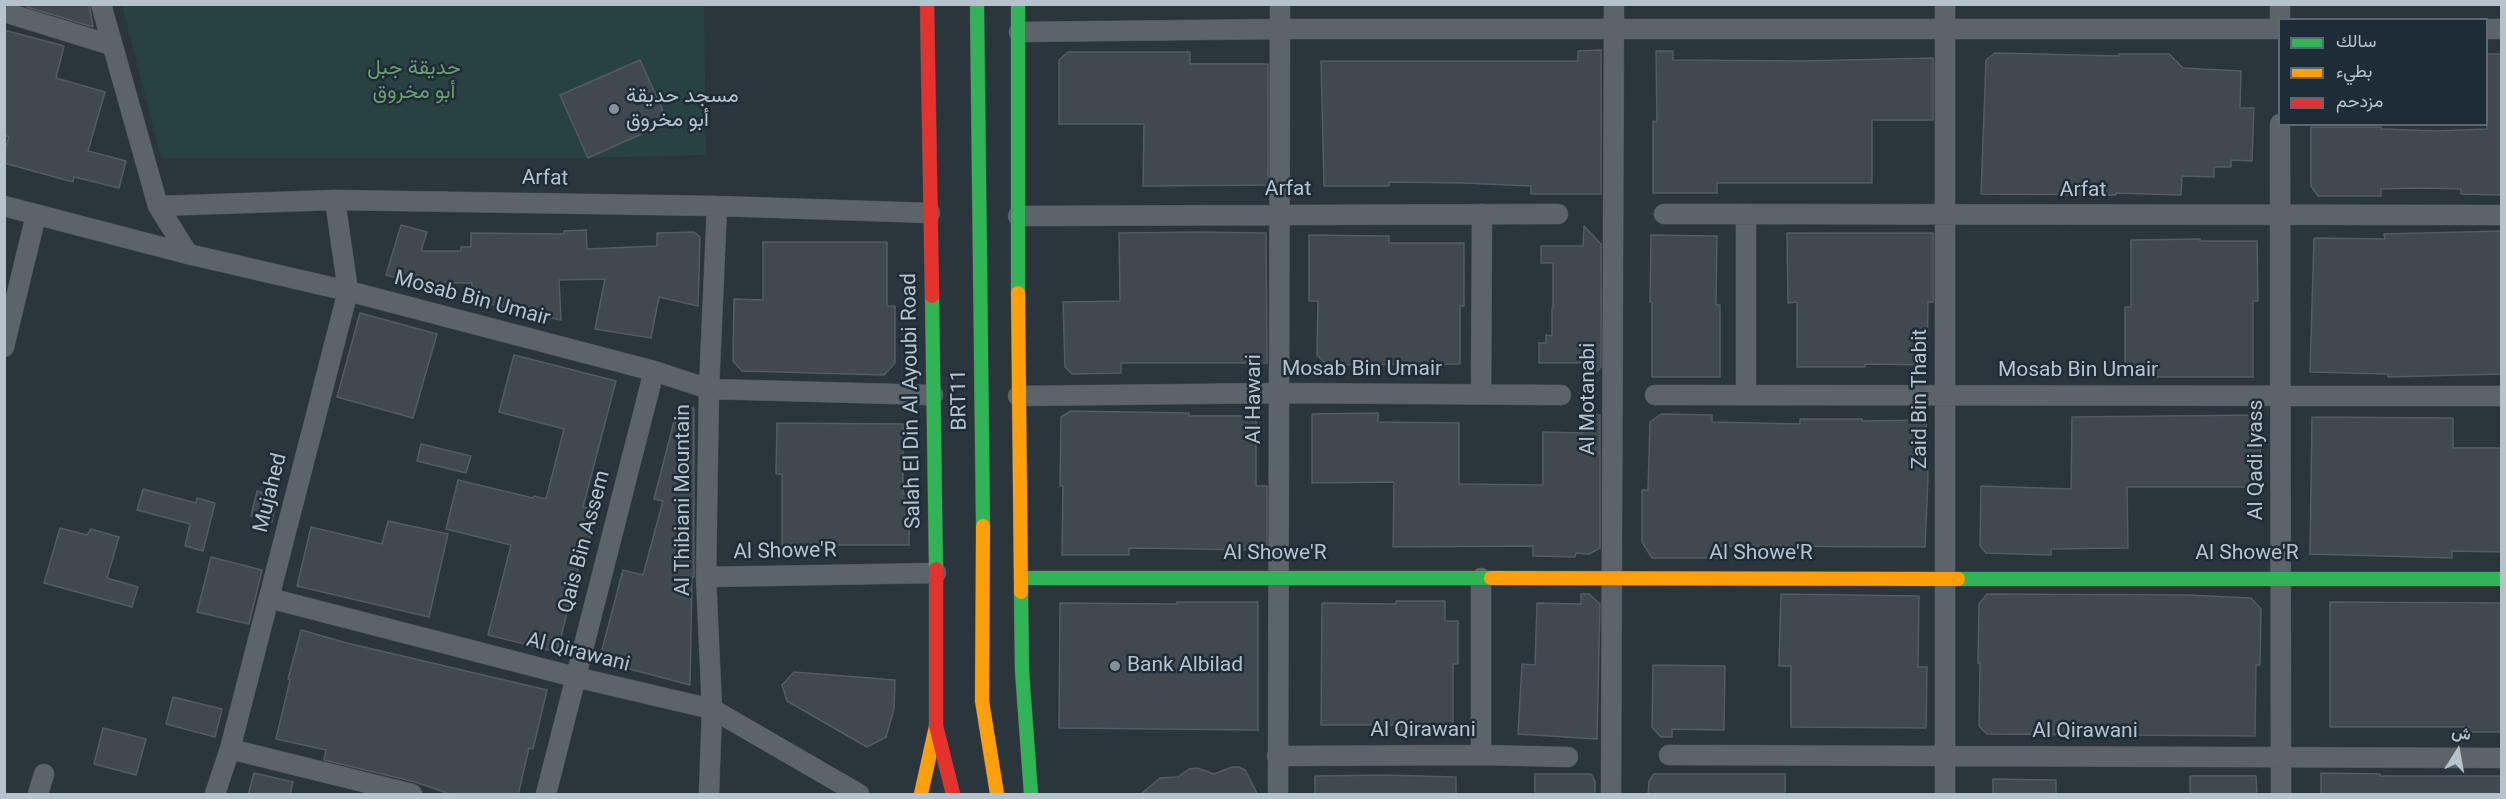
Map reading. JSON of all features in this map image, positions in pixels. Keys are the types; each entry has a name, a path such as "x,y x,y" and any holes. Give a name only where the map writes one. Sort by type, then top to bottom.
{"main road":[{"name":"Salah El Din Al Ayoubi Road","path":"927,4 936,573 936,726 953,795"},
{"name":"BRT11","path":"977,4 983,534 982,701 997,795"},
{"path":"1018,4 1018,396 1022,671 1027,769 1036,790"},
{"name":"Al Showe'R","path":"1021,578 2502,579"},
{"path":"921,795 936,726"}],"street":[{"path":"101,4 158,206 188,254"},
{"name":"Al Hawari","path":"1278,795 1280,4"},
{"name":"Al Motanabi","path":"1611,795 1614,4"},
{"name":"Zaid Bin Thabit","path":"1945,4 1945,795"},
{"path":"4,12 111,45"},
{"path":"1019,32 1280,29 2278,29"},
{"name":"Al Qadi Iyass","path":"2280,126 2281,795"},
{"name":"Arfat","path":"158,206 335,200 717,206 930,213"},
{"name":"Mujahed","path":"215,795 230,749 348,291 335,200"},
{"name":"Mosab Bin Umair","path":"4,206 188,254 348,291 654,371 709,389 933,395"},
{"name":"Al Thibiani Mountain","path":"709,795 712,709 706,577 709,389 717,206"},
{"name":"Arfat","path":"1018,216 1279,213 1558,214"},
{"path":"1481,394 1482,214"},
{"name":"Arfat","path":"1664,214 2502,215"},
{"path":"1746,214 1746,395"},
{"path":"4,347 36,215"},
{"name":"Qais Bin Assem","path":"546,795 654,371"},
{"name":"Mosab Bin Umair","path":"1018,396 1279,393 1561,395"},
{"name":"Mosab Bin Umair","path":"1655,395 2502,396"},
{"name":"Al Showe'R","path":"706,577 936,573"},
{"path":"1481,578 1481,755"},
{"name":"Al Qirawani","path":"269,598 575,678 712,709 859,795"},
{"path":"230,749 412,795"},
{"name":"Al Qirawani","path":"1277,756 1568,757"},
{"name":"Al Qirawani","path":"1669,756 2502,758"},
{"path":"39,795 44,774"}],"green space":[{"name":"حديقة جبل أبو مخروق","path":"122,5 704,5 706,155 588,158 161,158"}],"building":[{"path":"27,4 89,4 93,27 27,7"},
{"path":"4,30 64,46 56,78 105,92 88,151 126,161 119,188 74,177 73,182 4,163 4,152 9,137 4,135"},
{"path":"1601,50 1601,194 1531,194 1531,186 1462,183 1389,182 1389,186 1324,186 1321,61 1578,61 1578,51"},
{"path":"1656,51 1673,51 1673,60 1802,61 1933,58 1933,120 1872,120 1872,183 1717,183 1717,193 1653,193 1653,121 1657,122"},
{"path":"1068,52 1190,52 1190,64 1268,64 1268,185 1143,186 1144,124 1059,124 1059,60"},
{"path":"1995,53 2119,56 2119,54 2169,54 2183,68 2241,71 2240,108 2254,108 2252,161 2231,160 2231,167 2214,167 2214,177 2182,176 2181,195 1981,194 1986,60"},
{"path":"2488,54 2502,54 2502,195 2461,194 2461,189 2421,188 2381,189 2381,196 2318,196 2311,186 2311,127 2381,127 2381,129 2436,131 2487,129"},
{"name":"مسجد حديقة أبو مخروق","path":"640,60 668,122 588,158 560,95"},
{"path":"401,225 427,232 421,251 461,251 461,247 471,247 471,233 564,234 564,231 586,230 587,249 657,246 657,233 694,232 700,237 698,306 659,297 651,338 595,329 605,279 559,280 561,320 472,300 472,283 414,283 386,275"},
{"path":"1584,226 1601,244 1601,367 1594,374 1583,369 1583,363 1539,363 1539,343 1546,343 1546,335 1552,336 1553,308 1553,263 1541,263 1541,246 1583,246"},
{"path":"2502,231 2502,374 2388,377 2388,374 2310,372 2314,238 2385,239 2384,234"},
{"path":"1119,233 1266,233 1267,363 1121,363 1121,373 1072,374 1065,367 1063,302 1120,301"},
{"path":"1787,233 1933,233 1933,302 1928,302 1927,365 1865,364 1865,367 1797,367 1797,302 1788,303"},
{"path":"1309,235 1389,236 1389,243 1464,243 1464,306 1460,306 1460,364 1327,365 1317,355 1318,301 1309,301"},
{"path":"1651,235 1717,236 1716,305 1720,305 1720,377 1652,377"},
{"path":"2200,239 2200,241 2257,241 2258,301 2253,301 2253,377 2125,377 2125,307 2131,307 2131,240"},
{"path":"763,242 887,242 887,306 895,306 895,363 884,375 742,371 733,361 734,299 763,300"},
{"path":"360,313 437,334 413,418 337,397"},
{"path":"514,355 616,381 583,507 596,510 587,551 583,550 557,652 488,635 511,545 446,529 458,480 546,499 564,429 499,412"},
{"path":"678,406 694,408 694,577 692,577 690,685 599,661 623,570 643,575 663,501 654,499"},
{"path":"1071,411 1189,413 1189,416 1256,416 1256,486 1267,486 1267,550 1129,548 1129,555 1062,555 1061,417"},
{"path":"1583,412 1600,415 1600,548 1589,554 1576,553 1575,557 1533,556 1533,546 1393,547 1394,482 1312,483 1312,414 1378,413 1378,422 1459,423 1459,484 1543,485 1543,432 1583,433"},
{"path":"1661,414 1712,415 1712,422 1800,424 1800,419 1926,420 1928,478 1925,547 1718,546 1718,558 1652,558 1642,542 1642,490 1648,490 1650,422"},
{"path":"2259,415 2261,475 2257,487 2127,487 2128,548 2051,549 2051,555 1986,553 1980,546 1981,486 2071,489 2072,417"},
{"path":"2312,417 2453,418 2453,448 2502,448 2502,552 2452,551 2452,558 2310,554"},
{"path":"777,423 903,424 903,494 909,494 909,545 782,545 782,474 776,474"},
{"path":"421,444 471,456 466,473 417,461"},
{"path":"143,489 196,503 197,498 215,503 203,551 185,546 190,524 137,510"},
{"path":"257,491 277,497 272,522 251,516"},
{"path":"388,521 448,534 429,617 297,586 311,527 382,544"},
{"path":"60,528 87,535 91,529 119,537 107,578 138,587 132,607 44,583"},
{"path":"211,557 262,570 249,624 197,612"},
{"path":"1581,594 1589,594 1600,604 1597,739 1518,734 1522,664 1535,665 1537,603 1581,604"},
{"path":"1781,594 1919,596 1918,667 1927,667 1926,728 1791,727 1791,666 1779,666"},
{"path":"1987,594 2187,595 2251,598 2261,609 2260,665 2256,665 2255,736 1987,734 1979,726 1980,663 1978,663 1979,604"},
{"path":"1396,601 1445,601 1445,621 1458,621 1458,664 1453,664 1453,730 1397,730 1397,725 1321,725 1322,603 1396,604"},
{"path":"1177,602 1258,602 1258,730 1059,728 1060,603 1177,604"},
{"path":"2330,602 2502,603 2502,732 2469,732 2469,727 2330,727"},
{"path":"301,630 547,690 533,749 529,748 518,795 453,795 415,782 324,760 326,750 276,739"},
{"path":"1653,665 1725,666 1724,730 1672,729 1672,737 1661,737 1652,727"},
{"path":"794,672 895,680 894,709 886,737 867,747 787,701 782,685"},
{"path":"173,697 222,709 215,737 166,724"},
{"path":"103,728 146,739 136,775 94,764"},
{"path":"1232,767 1245,770 1258,795 1140,795 1160,778 1178,777 1189,769 1197,768 1214,774"},
{"path":"254,773 293,782 290,795 248,795"},
{"path":"2321,773 2380,774 2380,776 2502,776 2502,795 2321,795"},
{"path":"1535,774 1591,774 1595,781 1595,795 1535,795"},
{"path":"1654,774 1785,774 1785,795 1648,795 1649,781"},
{"path":"1315,776 1456,777 1456,795 1315,795"},
{"path":"2190,776 2256,776 2257,795 2190,795"},
{"path":"1993,779 2056,780 2056,795 1993,795"}],"traffic: fast":[{"path":"977,4 983,526"},
{"path":"1018,4 1018,293"},
{"path":"932,296 936,569"},
{"path":"1021,578 1491,578"},
{"path":"1958,579 2502,579"},
{"path":"1021,592 1022,671 1031,794"}],"traffic: slow":[{"path":"1018,293 1021,592"},
{"path":"983,526 982,701 997,794"},
{"path":"1491,578 1958,579"},
{"path":"921,794 936,726"}],"traffic: jam":[{"path":"927,4 932,296"},
{"path":"936,569 936,726 953,794"}],"place":[{"name":"مسجد حديقة أبو مخروق","path":"614,109"},
{"name":"Bank Albilad","path":"1115,666"}]}
